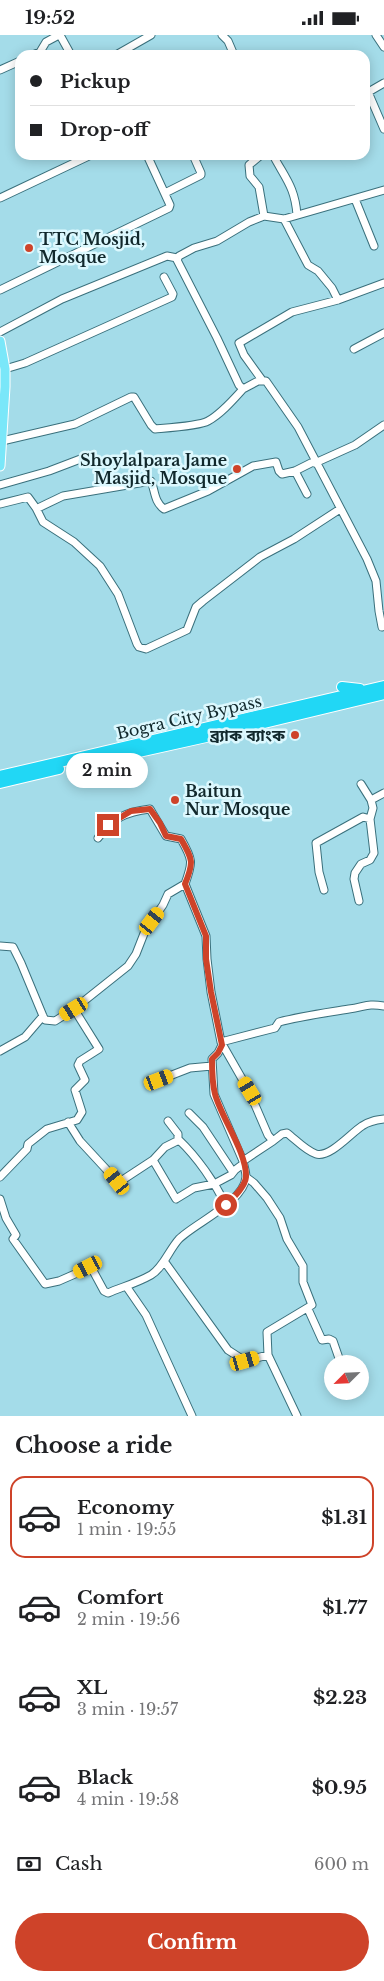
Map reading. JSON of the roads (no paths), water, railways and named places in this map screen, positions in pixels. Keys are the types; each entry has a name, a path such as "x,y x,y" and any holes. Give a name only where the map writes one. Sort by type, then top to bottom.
{"highway":[{"name":"Bogra City Bypass","path":"0,783 204,733 384,685"},
{"path":"342,687 365,690"},
{"name":"Bogra City Bypass","path":"0,775 384,694"}],"main road":[{"path":"0,341 5,369 0,466"}],"street":[{"path":"41,50 46,43 59,35 68,50"},
{"path":"126,50 151,35"},
{"path":"222,35 228,41 232,50"},
{"path":"376,35 384,47"},
{"path":"0,70 15,63"},
{"path":"370,91 384,83"},
{"path":"370,99 384,129"},
{"path":"0,198 80,160"},
{"path":"0,291 169,208 170,205 166,193 150,160"},
{"path":"166,193 201,175 194,160"},
{"path":"255,160 249,165 250,176 259,187 264,216"},
{"path":"276,160 288,178 296,199 298,215"},
{"path":"0,332 62,299 167,256 177,258 194,248 217,241 249,222 264,216 284,219 384,190"},
{"path":"355,199 374,246"},
{"path":"284,219 308,265 318,271 332,288 338,300"},
{"path":"177,258 178,264 217,338 234,377 243,389"},
{"path":"5,369 25,363 172,297 173,294 164,277"},
{"path":"382,627 376,581 368,559 298,427 266,381 262,380 244,355 239,343 292,312 338,300 384,283"},
{"path":"354,349 384,333"},
{"path":"2,441 75,424 134,397 154,429 208,421 232,402 243,389 262,380"},
{"path":"36,508 63,496 151,481 155,497 164,509 208,491 253,466 276,462 280,473 296,471 355,445 384,425"},
{"path":"0,485 50,471 91,455"},
{"path":"296,471 307,494"},
{"path":"0,504 28,497 44,522 74,542 100,566 118,593 137,644 139,647 146,649 188,630 196,607 203,601 260,557 294,539 340,509"},
{"path":"359,901 354,879 355,873 361,864 370,860 374,853 370,819 373,808 371,800 360,784"},
{"path":"371,800 384,793"},
{"path":"0,946 13,947 45,1020 55,1021 74,1009 128,966 136,954 145,931 163,905 168,894 185,884 192,866 181,839 166,836 150,809 131,811 120,817 108,825 98,838"},
{"path":"324,890 319,872 316,843 364,817 370,819"},
{"path":"185,884 206,936 206,959 222,1044 250,1091 268,1135 273,1141"},
{"path":"296,1416 268,1355 267,1332 312,1305 302,1278 302,1266 287,1239 280,1218 267,1198 246,1177 243,1163 214,1093 212,1059 218,1053 222,1044 275,1028 279,1022 303,1016 350,1009 370,1003 384,1006"},
{"path":"0,1177 27,1149 28,1144 43,1131 77,1120 82,1112 75,1091 85,1080 79,1063 99,1049 74,1009"},
{"path":"0,1051 25,1037 43,1016"},
{"path":"159,1080 190,1068 212,1066"},
{"path":"189,1113 203,1127 234,1172"},
{"path":"153,1160 176,1199 194,1188 214,1184 231,1175 243,1163 282,1134 287,1133 314,1154 324,1153 331,1150 362,1126 372,1121 384,1119"},
{"path":"168,1121 178,1134 178,1140"},
{"path":"68,1122 80,1141 117,1181 121,1181 153,1160 165,1147 178,1140"},
{"path":"178,1140 190,1150 226,1205"},
{"path":"0,1199 6,1218 16,1235 13,1239 45,1284 59,1281 91,1267 104,1291 108,1293 152,1275 164,1261 168,1252 181,1238 226,1205 237,1193 246,1177"},
{"path":"164,1261 228,1350 245,1361 268,1355"},
{"path":"126,1286 146,1315 192,1416"},
{"path":"308,1309 322,1340 329,1339 333,1341 338,1355"}],"place":[{"name":"TTC Mosjid, Mosque","path":"29,248"},
{"name":"Shoylalpara Jame Masjid, Mosque","path":"237,469"},
{"name":"ব্র্যাক ব্যাংক","path":"295,735"},
{"name":"Baitun Nur Mosque","path":"175,800"}]}
